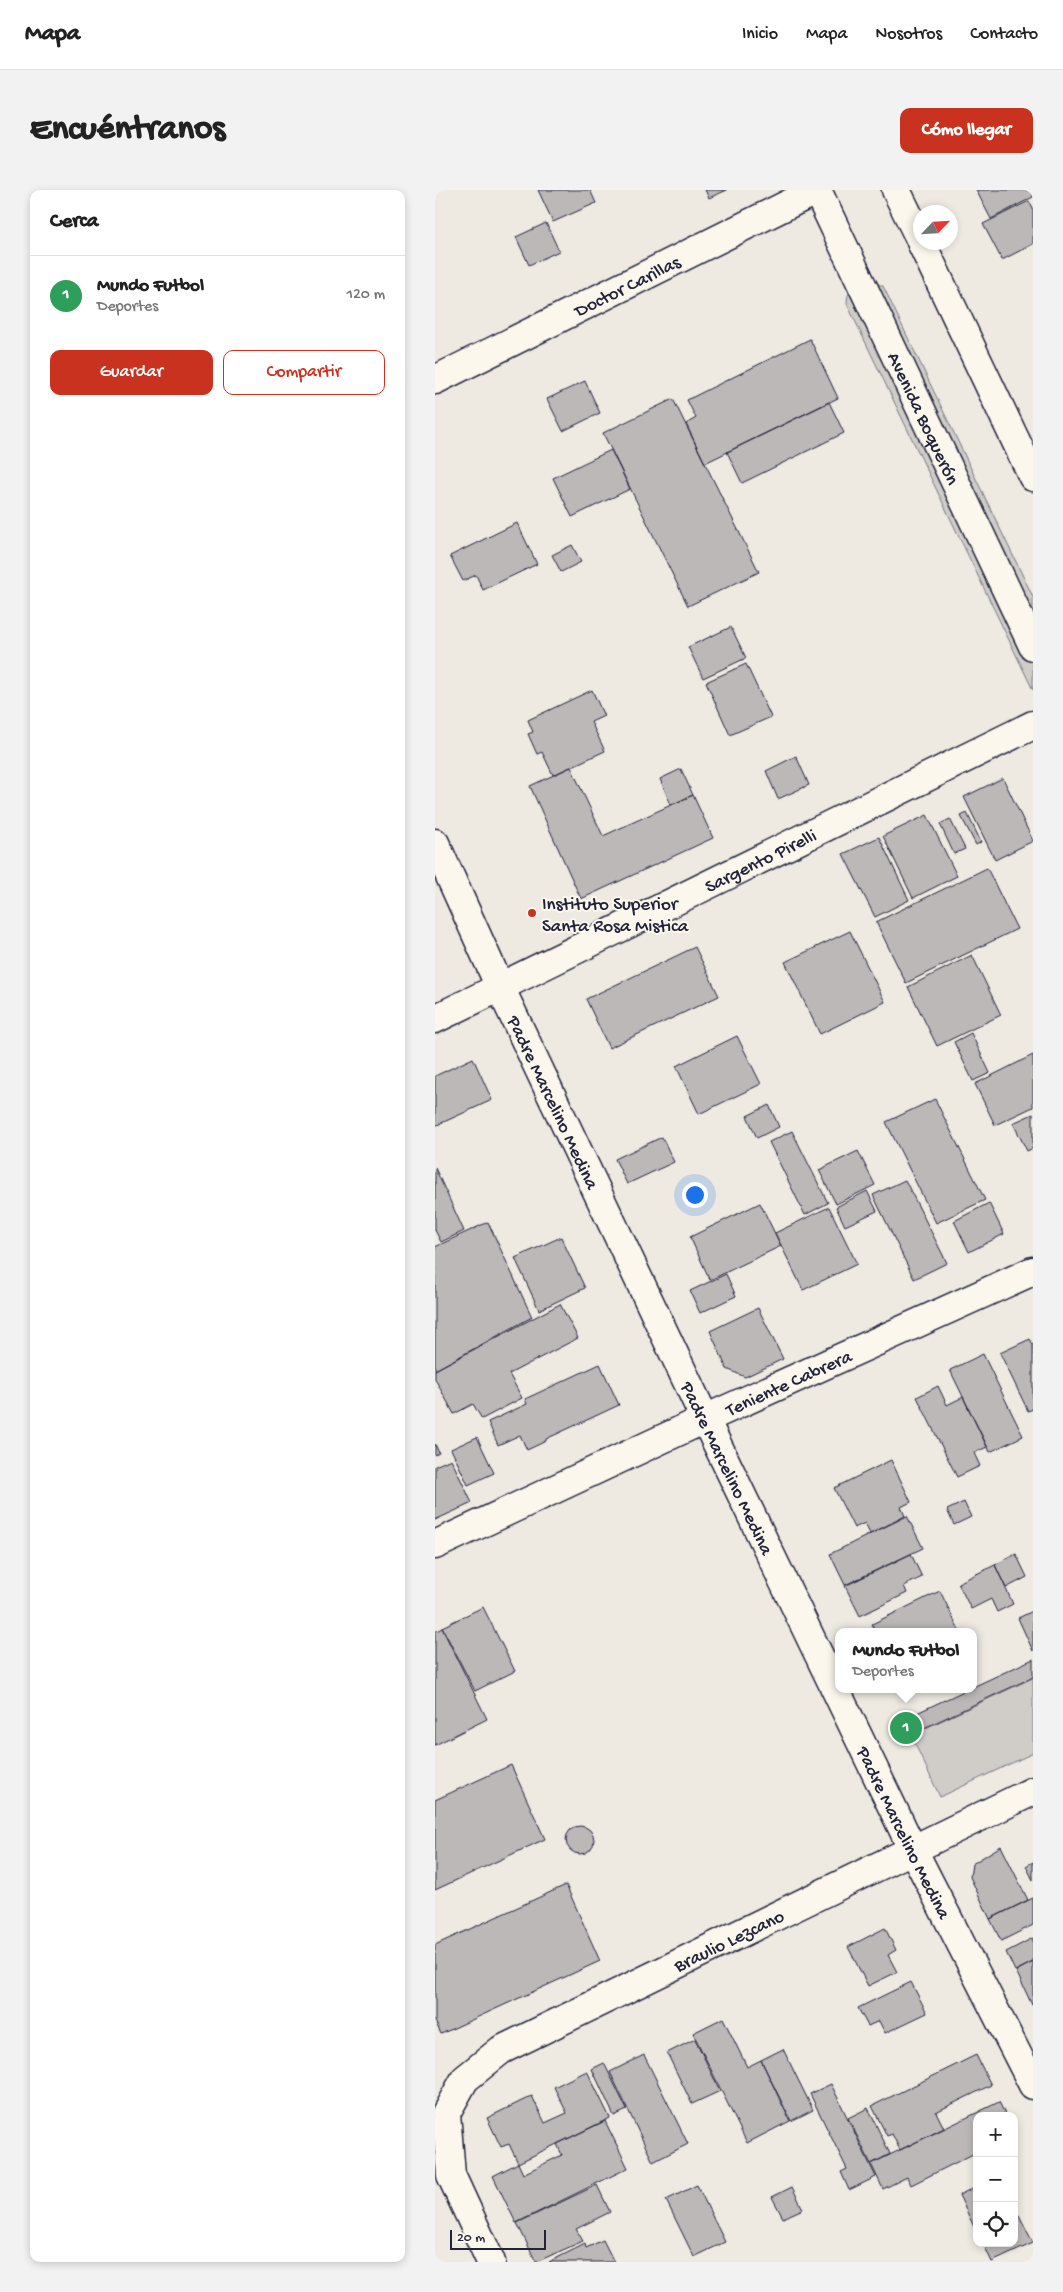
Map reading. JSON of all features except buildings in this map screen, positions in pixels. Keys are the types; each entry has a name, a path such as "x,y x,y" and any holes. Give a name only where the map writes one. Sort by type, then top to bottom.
{"street":[{"name":"Doctor Carillas","path":"435,380 817,190"},
{"name":"Avenida Boquerón","path":"817,190 1033,646"},
{"path":"896,190 913,225"},
{"path":"925,250 1033,477"},
{"name":"Sargento Pirelli","path":"435,1020 1033,725"},
{"name":"Padre Marcelino Medina","path":"435,844 500,987 835,1688"},
{"name":"Teniente Cabrera","path":"435,1545 705,1419 1033,1271"},
{"name":"Padre Marcelino Medina","path":"837,1693 913,1850 1033,2085"},
{"name":"Braulio Lezcano","path":"491,2262 451,2174 446,2113 465,2079 501,2050 1033,1791"}],"shaded area":[{"path":"872,281 883,286 1033,597 1033,690 847,304 849,293 854,287"},
{"path":"1033,1678 1033,1753 940,1797 911,1735"}],"place":[{"name":"Instituto Superior Santa Rosa Mistica","path":"532,913"},
{"name":"Mundo Futbol","path":"906,1728"}]}
